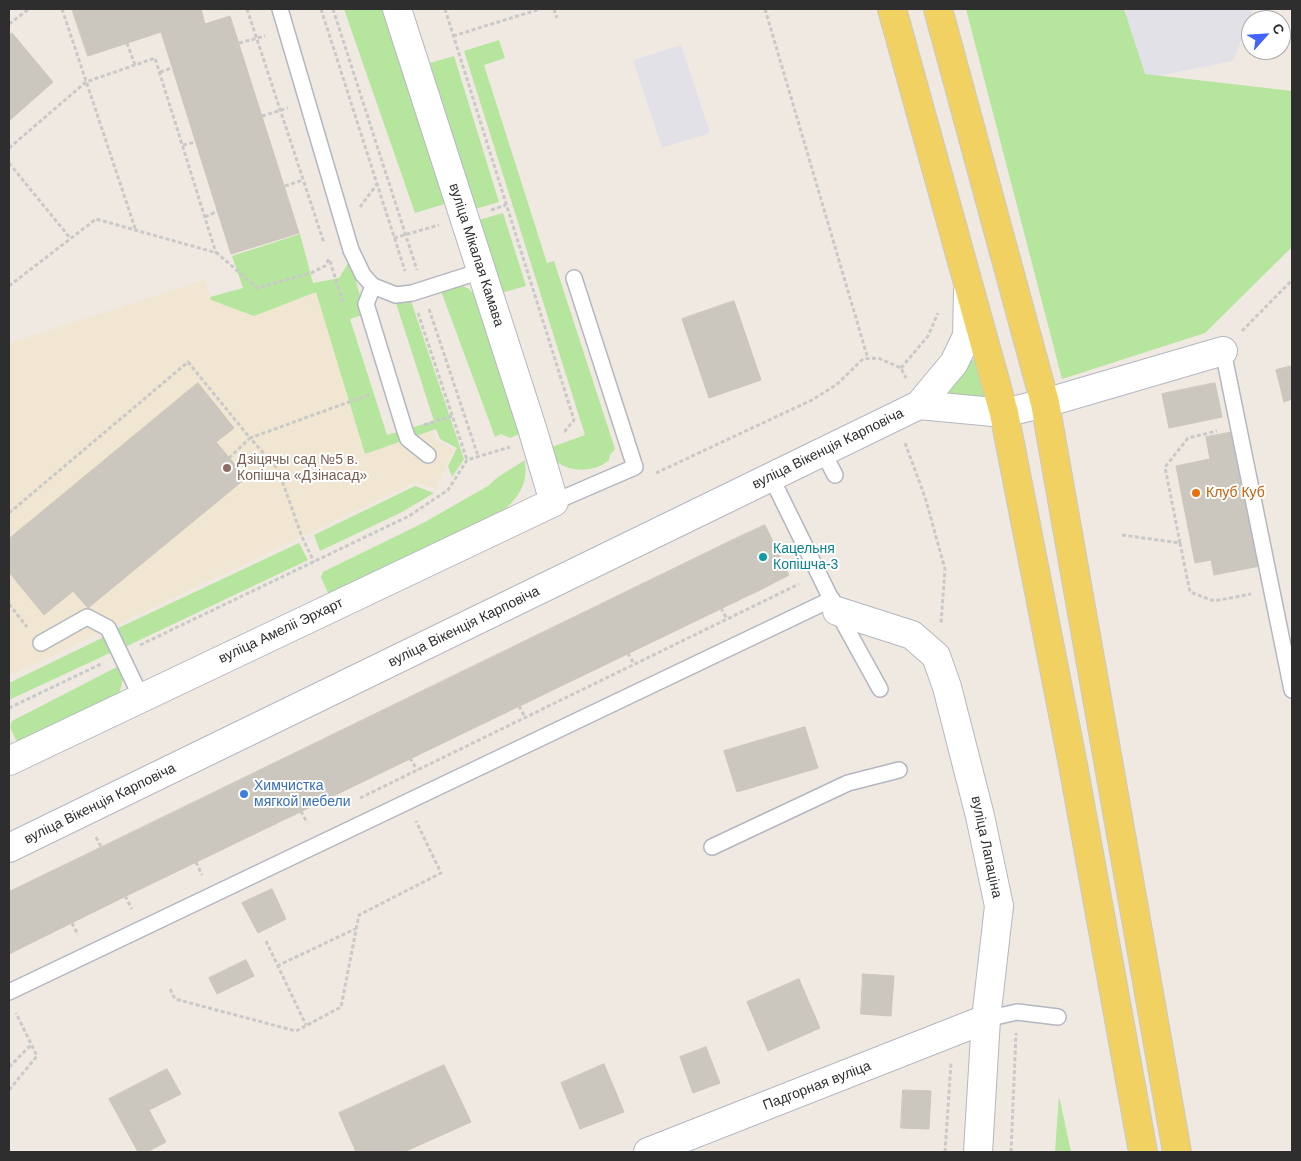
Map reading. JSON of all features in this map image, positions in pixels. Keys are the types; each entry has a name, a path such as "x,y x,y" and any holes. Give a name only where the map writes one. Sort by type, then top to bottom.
{"main road":[{"path":"892,9 1004,412 1073,765 1143,1152"},
{"path":"938,9 1045,403 1177,1152"},
{"path":"968,284 1009,272"}],"street":[{"name":"вуліца Мікалая Камава","path":"397,9 554,502"},
{"path":"919,405 954,363 967,336 968,284"},
{"path":"919,405 1004,412 1045,403 1222,351"},
{"name":"вуліца Вікенція Карповіча","path":"9,848 771,477 829,464 919,405"},
{"name":"вуліца Амеліі Эрхарт","path":"9,760 554,502"},
{"name":"вуліца Лапаціна","path":"834,605 912,635 936,656 947,687 980,816 998,906 986,1019 978,1152"},
{"name":"Падгорная вуліца","path":"648,1152 986,1019"}],"lane":[{"path":"280,9 350,250 362,275 373,286 396,295 417,291 480,271"},
{"path":"554,502 635,467 574,278"},
{"path":"373,286 366,304 405,431 408,439 428,455"},
{"path":"1222,351 1292,690"},
{"path":"771,477 834,605 880,690"},
{"path":"11,999 834,605"},
{"path":"40,643 87,617 108,628 141,697"},
{"path":"712,847 848,783 899,770"},
{"path":"986,1019 1017,1012 1058,1017"}],"path":[{"path":"9,24 29,9"},
{"path":"62,9 136,231"},
{"path":"247,9 329,259"},
{"path":"321,9 377,184 478,456"},
{"path":"333,9 467,460"},
{"path":"9,708 409,516 448,490 467,460 565,432 574,420 445,9"},
{"path":"453,36 540,9"},
{"path":"554,9 557,18"},
{"path":"765,9 868,359"},
{"path":"239,43 286,29"},
{"path":"126,43 135,65"},
{"path":"9,148 86,82 155,58 217,254"},
{"path":"160,72 172,68"},
{"path":"183,145 196,142"},
{"path":"9,163 70,239"},
{"path":"9,286 96,219 217,254 258,288 311,273 325,266 344,230 377,184"},
{"path":"205,216 218,211"},
{"path":"1222,351 1292,280"},
{"path":"650,475 812,400 836,385 863,359 878,358 901,368"},
{"path":"9,513 188,362 278,469 302,537 314,562"},
{"path":"229,458 250,438 372,394"},
{"path":"1237,427 1188,438 1165,467 1190,592 1214,601 1271,590"},
{"path":"903,440 925,497 945,569 940,632 936,656"},
{"path":"1122,535 1180,544"},
{"path":"352,802 801,582"},
{"path":"9,604 40,643"},
{"path":"721,608 727,619"},
{"path":"628,653 634,664"},
{"path":"518,706 525,717"},
{"path":"410,758 417,770"},
{"path":"299,828 308,823 301,811"},
{"path":"170,988 175,999 296,1031 342,1007 359,915 441,873 413,815"},
{"path":"196,862 202,875"},
{"path":"193,879 211,870"},
{"path":"131,909 140,905"},
{"path":"72,923 78,935 87,931"},
{"path":"277,966 356,929"},
{"path":"266,941 306,1026"},
{"path":"9,1090 38,1056 11,999"},
{"path":"1011,1152 1017,1012"},
{"path":"945,1152 950,1068 960,1030"},
{"path":"9,1067 32,1044"},
{"path":"9,1085 16,1082"}],"shaded area":[{"path":"1126,9 1252,9 1241,10 1241,42 1233,61 1128,82"},
{"path":"681,45 710,133 662,148 633,60"},
{"name":"Дзіцячы сад №5 в. Копішча «Дзінасад»","path":"205,280 211,300 254,316 316,292 365,454 431,430 435,440 454,449 436,489 416,482 9,676 9,343"}],"green space":[{"path":"344,9 386,9 451,202 415,213"},
{"path":"966,9 1124,9 1145,74 1292,91 1292,247 1205,333 1062,379"},
{"path":"499,40 505,58 484,65 547,263 554,261 615,449 610,455 609,460 589,469 581,470 566,467 554,459 546,449 585,435 464,51"},
{"path":"454,56 499,202 475,209 430,63"},
{"path":"503,213 526,286 501,293 479,220"},
{"path":"300,234 313,283 339,278 350,260 365,314 350,319 387,435 434,421 395,300 410,298 464,459 452,477 448,466 457,448 440,439 436,429 365,454 316,292 254,316 211,300 210,297 243,288 232,256"},
{"path":"461,285 474,294 521,433 510,438 501,434 495,437 441,291"},
{"path":"977,361 987,398 944,394 969,362"},
{"path":"525,460 524,483 521,489 510,504 496,516 331,594 328,593 321,577 323,572 425,522 488,486 498,477"},
{"path":"415,486 434,493 402,512 320,551 314,535"},
{"path":"299,543 308,560 123,648 114,630"},
{"path":"104,637 112,652 9,700 9,683"},
{"path":"117,667 124,676 119,694 19,742 16,740 10,727 12,721"},
{"path":"1059,1096 1071,1152 1055,1152"}],"building":[{"path":"72,9 201,9 205,24 230,16 299,233 231,254 161,32 88,56"},
{"path":"12,33 53,82 9,121 9,36"},
{"path":"734,301 761,380 709,398 682,319"},
{"path":"1292,366 1292,399 1284,402 1276,370"},
{"path":"198,383 234,428 216,442 246,478 88,608 73,591 44,615 9,572 9,539"},
{"path":"1215,383 1222,417 1169,428 1162,394"},
{"path":"1234,432 1260,566 1214,575 1211,560 1195,563 1176,466 1210,459 1206,437"},
{"name":"Кацельня Копішча-3","path":"765,525 789,575 762,589 737,538"},
{"path":"737,538 762,589 122,898 98,849"},
{"path":"805,727 818,768 737,792 724,751"},
{"path":"98,849 122,898 9,954 9,892"},
{"path":"272,889 286,919 258,933 242,903"},
{"path":"246,960 254,976 217,994 209,978"},
{"path":"863,974 894,976 891,1016 861,1014"},
{"path":"799,979 820,1028 768,1051 747,1002"},
{"path":"706,1047 720,1083 693,1093 680,1057"},
{"path":"604,1064 624,1112 580,1129 561,1083"},
{"path":"444,1065 471,1122 404,1152 356,1152 339,1113"},
{"path":"167,1069 181,1094 149,1110 166,1142 147,1152 138,1152 109,1099"},
{"path":"903,1090 931,1091 929,1129 901,1128"}],"place":[{"name":"Дзіцячы сад №5 в. Копішча «Дзінасад»","path":"227,468"},
{"name":"Клуб Куб","path":"1196,493"},
{"name":"Кацельня Копішча-3","path":"763,557"},
{"name":"Химчистка мягкой мебели","path":"244,794"}]}
